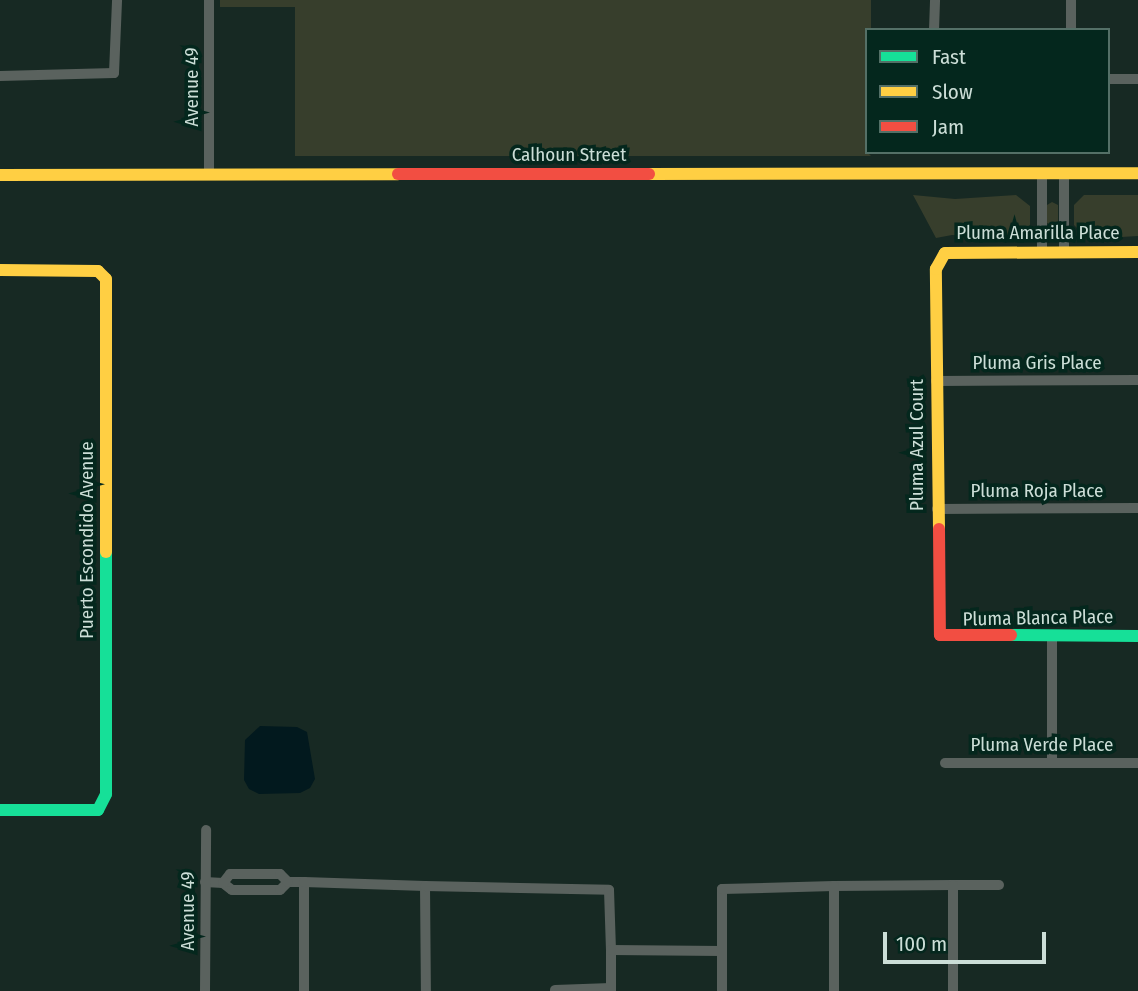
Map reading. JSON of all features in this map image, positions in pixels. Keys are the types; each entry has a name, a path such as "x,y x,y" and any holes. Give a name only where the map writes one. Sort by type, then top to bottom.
{"street":[{"path":"0,76 114,74 117,0"},
{"name":"Avenue 49","path":"209,0 209,175"},
{"path":"934,0 934,28"},
{"path":"1071,0 1071,28"},
{"path":"1110,79 1138,79"},
{"path":"1042,173 1042,252"},
{"path":"1064,173 1064,252"},
{"name":"Calhoun Street","path":"0,175 1138,173"},
{"name":"Pluma Amarilla Place","path":"939,255 1138,252"},
{"name":"Pluma Azul Court","path":"939,255 936,381 940,635"},
{"name":"Puerto Escondido Avenue","path":"0,270 103,273 103,807 0,810"},
{"name":"Pluma Gris Place","path":"936,381 1138,380"},
{"name":"Pluma Roja Place","path":"937,509 1138,508"},
{"name":"Pluma Blanca Place","path":"940,635 1138,636"},
{"path":"1052,637 1052,763"},
{"name":"Pluma Verde Place","path":"945,763 1138,762"},
{"name":"Avenue 49","path":"205,991 206,830"},
{"path":"223,883 230,874 280,874 288,882 609,890 611,990 555,990"},
{"path":"258,874 258,890"},
{"path":"205,882 223,883 232,890 280,890 288,882"},
{"path":"304,882 304,991"},
{"path":"953,885 953,991"},
{"path":"722,991 722,889 999,885"},
{"path":"834,886 834,991"},
{"path":"425,887 426,991"},
{"path":"611,950 722,951"}],"green space":[{"path":"220,0 871,0 871,28 865,28 865,154 871,156 295,156 295,7 220,7"},
{"path":"913,195 955,199 1016,195 1030,206 1030,225 1016,239 952,235 936,238"},
{"path":"1084,195 1138,195 1138,236 1088,239 1074,225 1074,205"},
{"path":"1052,202 1058,205 1058,223 1053,226 1047,223 1047,205"}],"water":[{"path":"260,726 297,727 307,732 315,779 310,788 300,793 259,794 249,789 244,780 245,740"}],"traffic: fast":[{"path":"0,810 98,810 106,794 106,552"},
{"path":"1011,635 1138,636"}],"traffic: slow":[{"path":"649,174 1138,173"},
{"path":"0,175 398,174"},
{"path":"939,529 936,269 945,253 1138,252"},
{"path":"0,270 98,271 106,279 106,552"}],"traffic: jam":[{"path":"398,174 649,174"},
{"path":"939,529 940,635 1011,635"}]}
